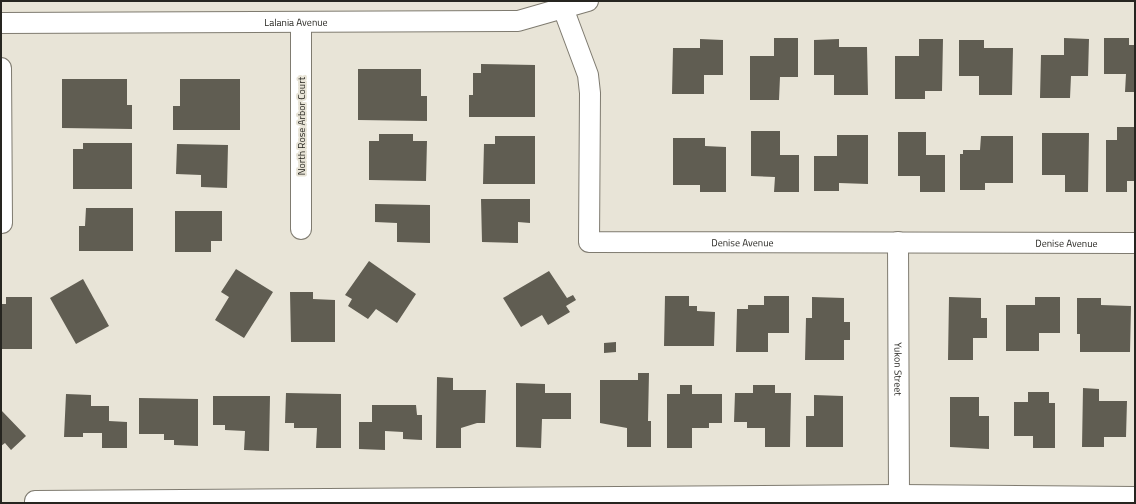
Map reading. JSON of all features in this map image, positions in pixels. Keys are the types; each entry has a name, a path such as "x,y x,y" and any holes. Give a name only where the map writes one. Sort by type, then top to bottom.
{"street":[{"name":"Lalania Avenue","path":"1,22 518,21 588,1"},
{"name":"Denise Avenue","path":"563,8 588,75 590,93 589,242 1135,243"},
{"name":"North Rose Arbor Court","path":"301,22 301,229"},
{"path":"1,68 2,223"},
{"name":"Yukon Street","path":"898,242 899,496"},
{"path":"35,502 899,496 1135,497"}],"building":[{"path":"774,38 798,38 798,77 780,77 779,100 750,100 750,56 774,56"},
{"path":"1064,38 1089,39 1088,76 1071,76 1070,98 1040,98 1041,55 1064,55"},
{"path":"1104,38 1129,38 1129,45 1135,45 1135,92 1125,92 1126,74 1104,74"},
{"path":"700,39 723,40 723,75 704,75 704,94 672,94 673,48 700,48"},
{"path":"839,39 839,47 867,47 868,95 834,95 834,75 814,75 814,40"},
{"path":"919,39 943,39 942,91 925,91 925,99 895,99 895,56 919,56"},
{"path":"959,40 984,40 984,48 1013,48 1012,95 979,95 979,76 959,76"},
{"path":"481,64 535,65 535,117 469,117 469,95 473,95 473,73 481,73"},
{"path":"358,69 421,69 421,96 427,96 427,121 358,120"},
{"path":"62,79 127,79 127,105 132,105 132,129 62,128"},
{"path":"180,79 240,79 240,130 173,130 173,106 180,106"},
{"path":"1117,127 1135,127 1135,181 1127,181 1127,192 1106,192 1106,140 1117,140"},
{"path":"751,131 780,131 780,155 799,155 799,192 774,192 775,177 751,176"},
{"path":"898,132 926,132 926,155 945,155 945,192 920,192 920,176 898,176"},
{"path":"1042,133 1089,133 1088,192 1065,192 1065,175 1042,175"},
{"path":"379,134 413,134 413,141 427,141 426,181 369,180 369,141 379,141"},
{"path":"837,135 868,135 868,184 839,183 839,191 814,191 814,156 837,156"},
{"path":"495,136 535,136 535,184 483,184 484,144 495,144"},
{"path":"981,136 1013,136 1013,183 985,183 985,190 960,190 960,154 963,154 963,150 980,150"},
{"path":"673,138 705,138 705,146 726,147 726,192 700,192 700,185 673,185"},
{"path":"83,143 132,143 132,189 73,189 73,149 83,149"},
{"path":"177,144 228,145 227,188 201,187 201,175 176,174"},
{"path":"481,199 530,199 530,223 518,222 518,243 482,242"},
{"path":"375,204 430,205 430,243 397,242 397,223 375,222"},
{"path":"86,208 133,208 133,251 79,251 79,226 85,226"},
{"path":"175,211 222,211 222,241 211,241 211,252 175,252"},
{"path":"369,261 416,294 397,323 376,309 368,319 348,306 352,299 345,295"},
{"path":"236,269 273,292 244,338 215,320 229,297 221,292"},
{"path":"549,271 567,298 573,295 576,300 566,306 570,312 548,325 542,315 521,327 503,298"},
{"path":"83,279 109,326 76,344 50,298"},
{"path":"290,292 313,292 313,299 335,300 335,342 291,342"},
{"path":"665,296 689,296 689,306 697,306 697,311 715,312 714,346 664,346"},
{"path":"764,296 789,296 789,333 768,333 768,352 736,352 737,309 748,309 748,305 764,305"},
{"path":"6,297 32,297 32,349 1,349 1,304 6,304"},
{"path":"812,297 844,298 844,322 850,322 850,340 844,340 844,360 805,360 806,318 812,318"},
{"path":"949,297 981,298 981,318 987,318 987,338 973,338 973,360 948,360"},
{"path":"1035,297 1060,297 1060,333 1039,333 1039,351 1006,351 1006,305 1035,305"},
{"path":"1077,298 1101,298 1101,305 1131,306 1130,352 1080,352 1080,334 1077,334"},
{"path":"616,342 616,352 604,353 604,343"},
{"path":"638,373 649,373 648,421 651,421 651,447 627,447 627,428 600,423 600,380 638,380"},
{"path":"437,377 453,378 453,390 486,390 485,423 477,423 461,428 461,448 436,448"},
{"path":"516,383 545,384 545,393 571,393 571,419 542,419 541,448 516,447"},
{"path":"680,385 692,385 692,394 722,394 722,423 709,423 709,428 692,428 692,448 667,448 667,394 680,394"},
{"path":"753,385 775,385 775,393 791,393 790,447 765,447 765,428 747,428 747,422 734,422 735,393 753,393"},
{"path":"1083,388 1099,389 1099,401 1127,401 1126,437 1104,437 1104,447 1082,447"},
{"path":"1028,392 1049,392 1049,403 1055,403 1055,448 1033,448 1033,436 1014,436 1014,402 1028,402"},
{"path":"286,393 341,394 341,448 316,448 317,428 294,428 294,423 285,423"},
{"path":"66,394 91,395 91,406 109,406 109,421 127,422 127,448 102,448 102,433 83,433 83,437 64,437"},
{"path":"814,395 843,396 843,447 806,447 806,416 814,416"},
{"path":"213,396 270,396 269,451 244,450 245,431 225,430 225,425 213,425"},
{"path":"950,397 979,397 979,416 989,416 989,449 950,447"},
{"path":"139,398 198,399 198,446 174,445 174,440 164,440 164,434 139,434"},
{"path":"372,405 416,405 417,415 422,415 422,440 403,439 403,432 385,431 385,450 359,449 359,422 372,422"},
{"path":"1,410 26,436 11,450 5,443 1,446"}]}
